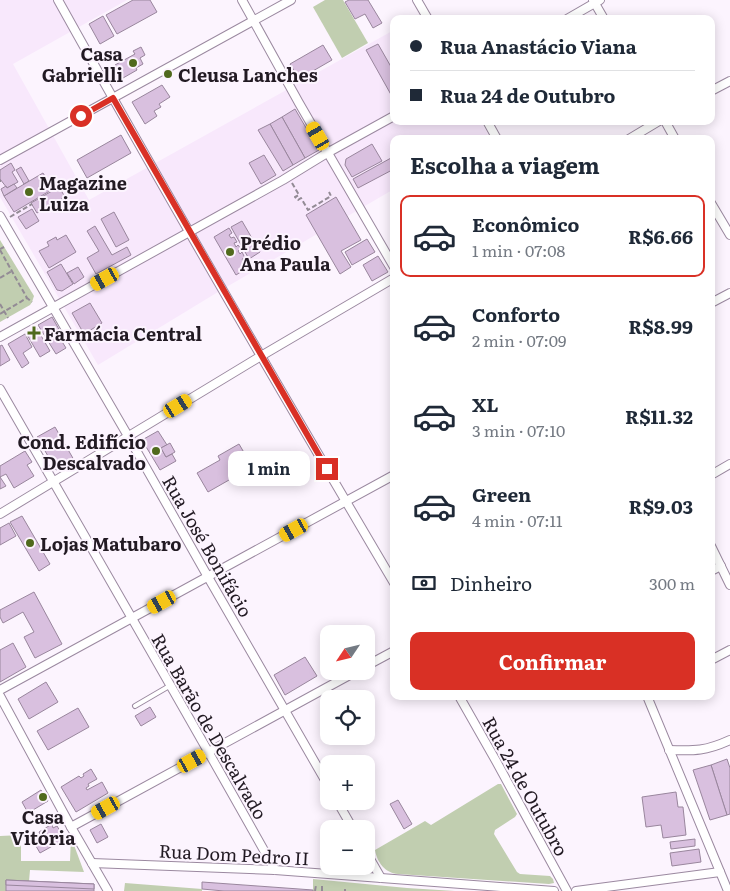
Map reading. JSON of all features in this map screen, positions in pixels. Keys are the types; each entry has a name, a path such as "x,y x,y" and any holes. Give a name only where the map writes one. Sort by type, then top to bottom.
{"street":[{"path":"58,0 189,232 390,576"},
{"path":"242,0 390,261"},
{"path":"0,160 292,0"},
{"path":"417,0 426,15"},
{"path":"573,15 596,1 602,15"},
{"path":"715,89 730,80"},
{"path":"0,337 292,175 390,118"},
{"path":"636,135 652,125"},
{"path":"715,209 730,235"},
{"name":"Rua José Bonifácio","path":"2,218 320,771"},
{"path":"0,514 390,280"},
{"path":"715,302 730,293"},
{"name":"Rua Barão de Descalvado","path":"0,389 171,685 275,870"},
{"path":"715,473 730,464"},
{"path":"0,690 390,477"},
{"path":"715,554 730,585"},
{"path":"715,569 721,566"},
{"path":"715,658 730,650"},
{"path":"375,661 390,653"},
{"path":"71,827 340,680"},
{"path":"0,696 108,891"},
{"name":"Rua 24 de Outubro","path":"461,700 567,891"},
{"path":"649,700 728,891"},
{"path":"669,750 695,751 715,747 730,740"},
{"name":"Rua Dom Pedro II","path":"92,863 275,870 554,891"},
{"path":"375,868 381,878"},
{"path":"576,891 720,872"}],"lane":[{"path":"135,706 171,685"}],"path":[{"path":"104,71 111,67 118,75 120,74"},
{"path":"292,182 299,195 296,197 298,200 301,198 308,210 331,196 329,192"},
{"path":"2,218 32,204"},
{"path":"4,247 0,250 27,298 32,302"},
{"path":"0,278 12,271"},
{"path":"0,314 27,298"},
{"path":"0,304 8,318"},
{"path":"315,891 316,885"},
{"path":"322,885 322,891"}],"shaded area":[{"path":"0,0 127,0 13,64 89,200 390,32 390,125 482,125 488,134 390,135 390,191 98,365 0,197"}],"green space":[{"path":"325,0 343,0 368,43 342,58 313,7"},
{"path":"0,240 34,296 30,305 0,322"},
{"path":"498,784 501,784 517,814 495,830 494,834 517,872 520,874 550,876 554,883 398,874 389,872 380,863 375,850 425,821 431,825"},
{"path":"21,835 21,861 70,861 71,837 84,872 30,870 29,881 6,881 6,891 0,891 0,836"},
{"path":"313,879 407,888 455,891 313,891"},
{"path":"125,883 202,889 202,891 124,891"}],"building":[{"path":"133,0 150,0 157,12 117,34 106,15"},
{"path":"349,0 368,0 382,23 373,28 365,14 355,19 345,2"},
{"path":"103,16 114,36 100,44 89,24"},
{"path":"378,44 390,65 390,93 366,50"},
{"path":"323,45 332,60 299,79 290,64"},
{"path":"141,47 145,55 140,58 143,64 123,78 115,65 135,54 133,51"},
{"path":"162,85 170,97 159,104 161,107 154,111 157,116 145,124 132,102"},
{"path":"295,109 319,150 305,158 282,117"},
{"path":"282,117 305,158 293,165 270,124"},
{"path":"270,124 293,165 283,171 258,130"},
{"path":"121,135 131,153 87,178 77,160"},
{"path":"372,144 382,161 352,177 345,165 346,159"},
{"path":"264,155 276,175 261,184 249,163"},
{"path":"390,159 390,171 358,188 353,179"},
{"path":"11,163 15,170 12,172 18,182 7,188 0,179 0,170"},
{"path":"21,167 29,181 24,184 16,170"},
{"name":"Magazine Luiza","path":"43,173 53,189 14,212 4,196"},
{"path":"14,184 17,188 4,196 1,189"},
{"path":"59,187 65,197 37,213 31,203"},
{"path":"336,197 361,240 341,251 351,267 340,274 306,215"},
{"path":"32,209 39,221 26,229 18,217"},
{"path":"114,212 129,240 116,247 101,219"},
{"path":"242,221 260,252 249,259 231,227"},
{"path":"95,226 112,255 127,247 131,255 96,274 87,258 99,251 87,231"},
{"name":"Prédio Ana Paula","path":"229,228 232,233 229,235 231,238 234,237 237,242 234,243 236,247 238,245 241,249 238,251 240,254 242,252 245,258 242,259 244,262 247,261 250,266 236,275 214,237"},
{"path":"66,235 76,252 49,268 39,251 49,246 47,242 56,237 57,240"},
{"path":"367,239 375,252 352,265 345,252"},
{"path":"378,256 388,272 372,281 363,265"},
{"path":"61,264 73,284 62,291 57,290 47,272"},
{"path":"78,267 84,277 74,284 67,273"},
{"path":"90,303 102,323 84,334 72,313"},
{"path":"52,317 64,338 61,340 66,348 56,354 38,325"},
{"path":"36,327 50,351 40,357 26,333"},
{"path":"25,334 32,347 23,353 29,363 22,368 8,344"},
{"path":"2,345 10,360 0,366 0,346"},
{"path":"55,427 74,460 56,470 37,437"},
{"name":"Cond. Edifício Descalvado","path":"158,431 167,445 161,448 166,457 172,454 176,461 160,470 142,440"},
{"path":"170,443 175,452 166,457 161,448"},
{"path":"239,444 249,461 240,466 243,472 208,492 197,473 220,460 218,456"},
{"path":"25,451 32,462 27,465 34,476 14,488 6,474 0,477 0,466"},
{"path":"0,477 6,486 0,489"},
{"name":"Lojas Matubaro","path":"22,516 50,564 39,571 10,522"},
{"path":"9,523 16,536 0,545 0,528"},
{"path":"34,592 62,644 35,658 24,637 34,632 23,612 3,623 0,617 0,610"},
{"path":"13,643 26,667 0,682 0,650"},
{"path":"305,657 317,676 285,695 274,675"},
{"path":"46,682 58,702 29,719 18,699"},
{"path":"150,707 156,717 141,726 135,716"},
{"path":"78,708 89,727 48,750 37,731"},
{"path":"727,759 730,768 730,814 727,815 711,765"},
{"path":"711,765 727,815 710,820 693,770"},
{"path":"91,769 97,779 88,784 87,790 102,782 108,793 76,812 61,787 79,776 81,778 84,776 83,774"},
{"path":"41,790 48,801 28,813 22,802"},
{"path":"676,792 678,807 683,807 686,835 663,838 661,825 646,827 642,797"},
{"path":"398,800 412,824 404,829 390,804"},
{"path":"52,824 53,828 57,826 65,839 40,853 33,841 41,836 39,832"},
{"path":"101,824 108,837 97,843 90,830"},
{"path":"695,839 695,846 671,849 670,842"},
{"path":"699,849 701,862 672,866 670,853"},
{"path":"6,880 94,884 94,891 6,891"},
{"path":"6,880 94,884 94,889 6,885"},
{"path":"202,882 313,891 224,891 202,889"}],"place":[{"name":"Casa Gabrielli","path":"133,63"},
{"name":"Cleusa Lanches","path":"168,74"},
{"name":"Magazine Luiza","path":"29,192"},
{"name":"Prédio Ana Paula","path":"230,252"},
{"name":"Farmácia Central","path":"34,333"},
{"name":"Cond. Edifício Descalvado","path":"156,451"},
{"name":"Lojas Matubaro","path":"30,543"},
{"name":"Casa Vitória","path":"43,797"}],"route":[{"path":"81,116 113,98 327,469"}]}
